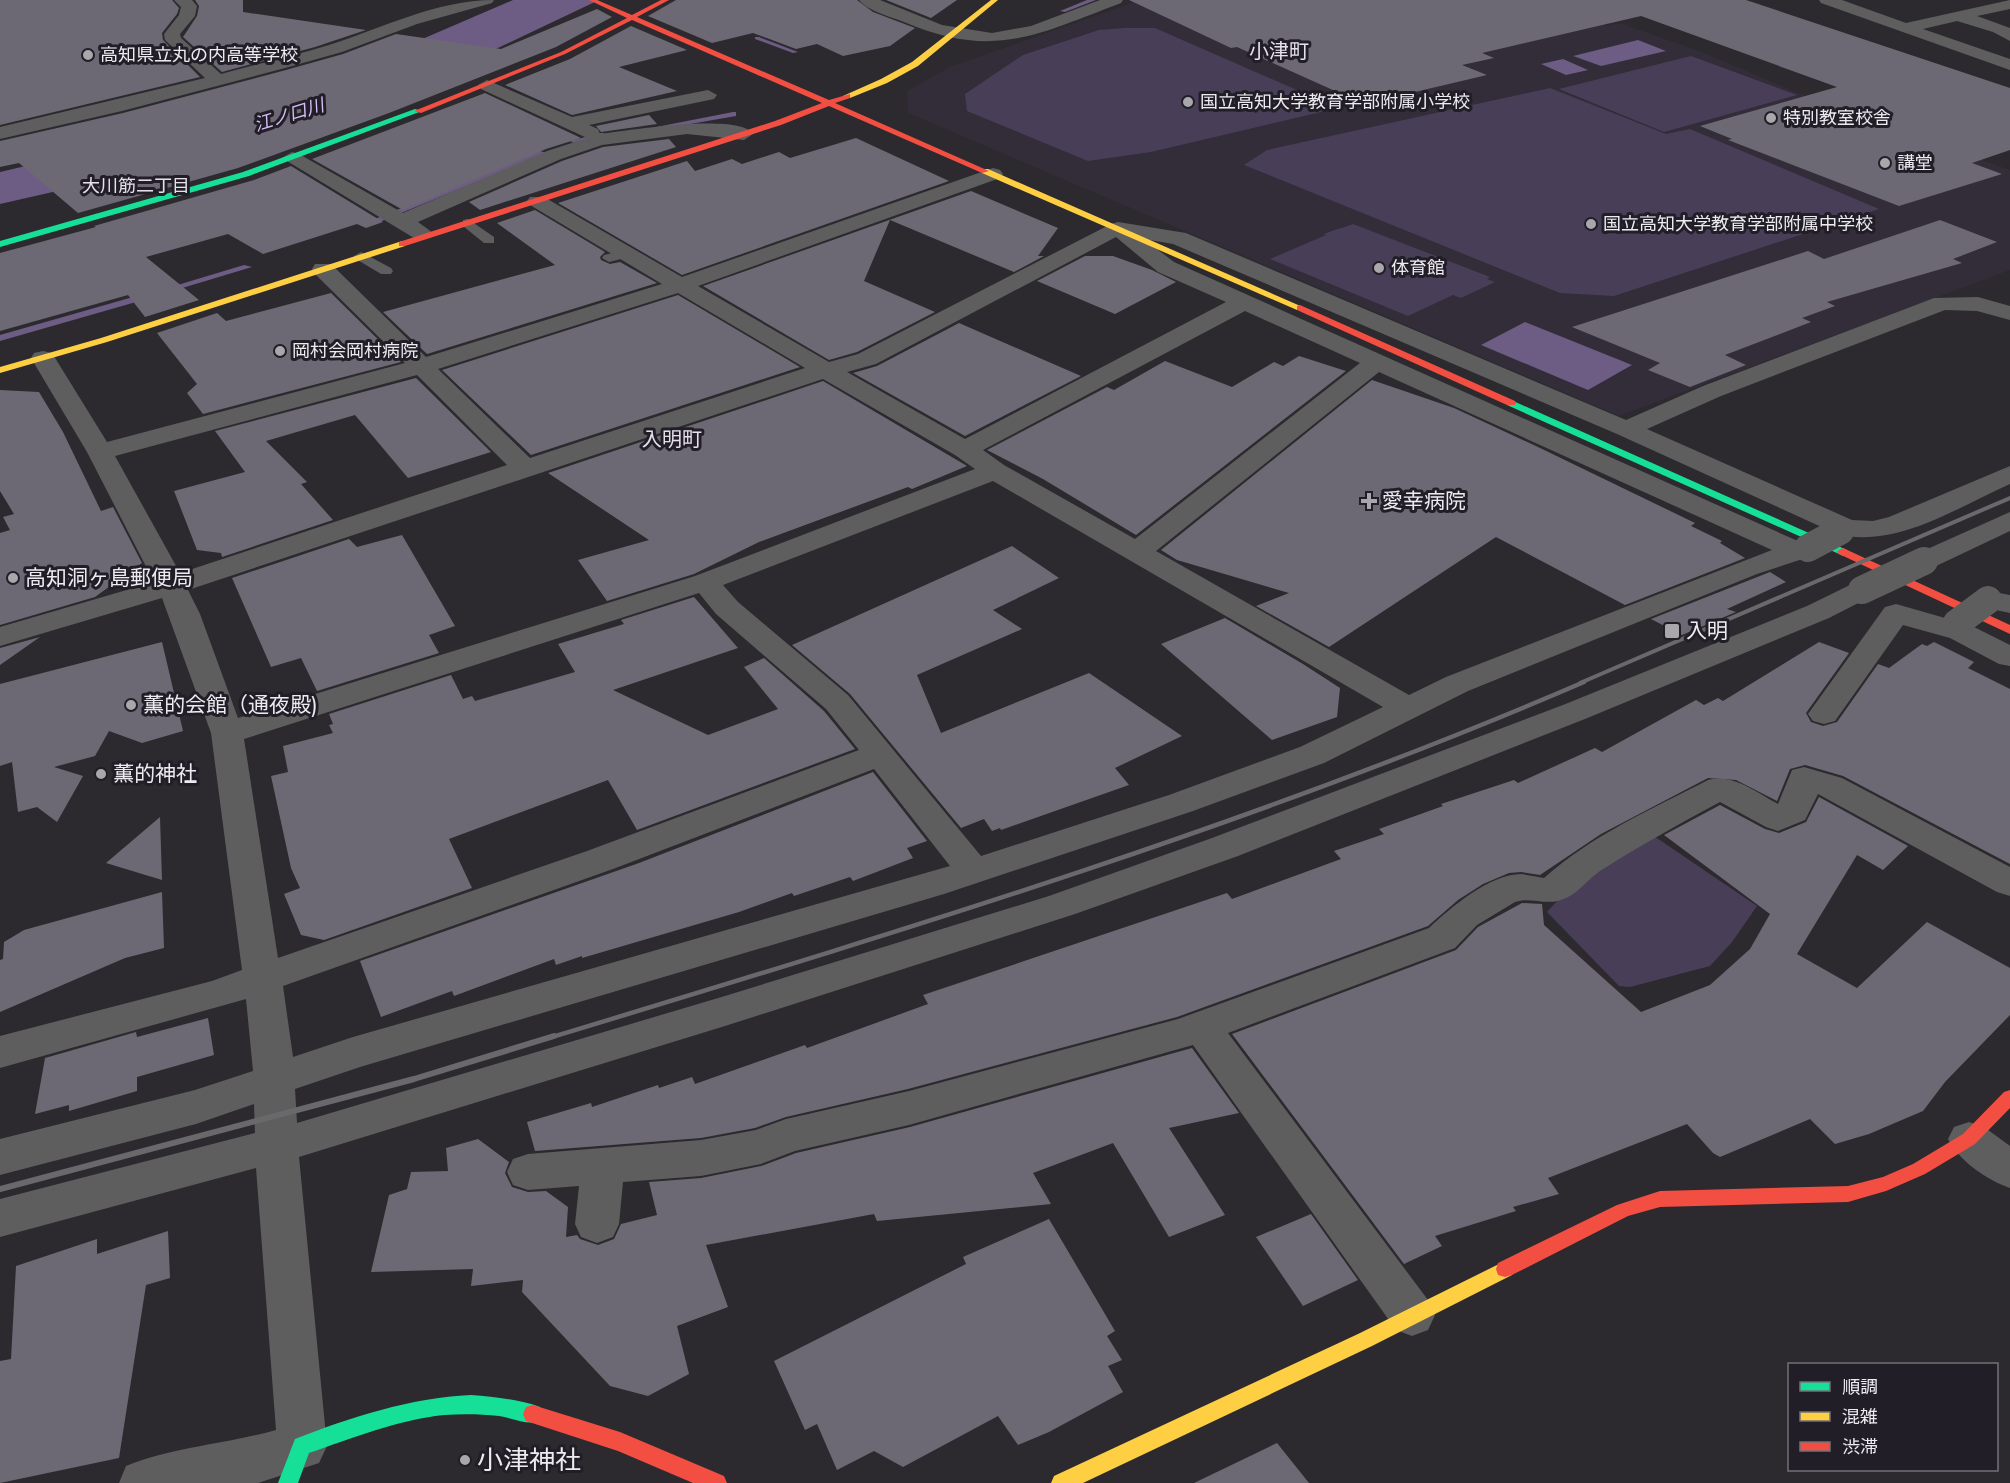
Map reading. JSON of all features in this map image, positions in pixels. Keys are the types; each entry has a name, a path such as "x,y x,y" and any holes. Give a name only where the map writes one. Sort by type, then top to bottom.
{"street":[{"path":"182,0 189,6 187,16 172,34 173,40 218,80"},
{"path":"0,133 116,107 336,48 399,25 486,0"},
{"path":"0,244 142,205 292,158 487,85 563,53 630,16 666,0"},
{"path":"867,0 923,26 956,34 988,37 1018,35 1115,0"},
{"path":"0,370 537,201 830,104 884,81 915,64 956,34 995,0"},
{"path":"1827,0 2008,63"},
{"path":"596,2 1118,228 1770,519 2010,630"},
{"path":"1904,28 2010,4"},
{"path":"1956,16 1999,28 2010,36"},
{"path":"487,85 597,137"},
{"path":"570,123 708,95"},
{"path":"396,218 597,137 687,128 744,134"},
{"path":"292,158 426,236"},
{"path":"100,452 422,366 681,285 993,174"},
{"path":"537,201 619,256 681,285 964,449 995,471 1408,708"},
{"path":"1118,228 1166,267 1242,303 1803,550"},
{"path":"0,637 171,586 780,383 867,358 1118,228 1178,238 1626,429 1843,530"},
{"path":"323,269 526,469"},
{"path":"964,449 996,435 1242,303"},
{"path":"1626,429 1712,391 1942,303 1978,304 2010,313"},
{"path":"43,358 100,452 185,614 227,733 235,770 261,978 272,1045 295,1464"},
{"path":"1138,551 1376,362"},
{"path":"227,733 705,582 995,471"},
{"path":"0,1157 196,1107 353,1053 974,872 1181,803 1312,755 1457,684 1747,568 1803,550 1843,530 1873,529 1897,524 2010,474"},
{"path":"0,1218 278,1146 736,1008 1062,905 1226,847 1574,712 1818,612 2010,520"},
{"path":"705,582 728,608 837,702 948,836 974,872"},
{"path":"1959,627 1999,602"},
{"path":"1824,714 1896,613 1959,627 2010,657"},
{"path":"0,1052 218,994 600,860 879,755"},
{"path":"528,1172 701,1158 761,1147 808,1130 909,1108 1201,1026 1442,939 1464,916 1511,888 1547,891 1556,888 1578,869 1637,831 1720,788 1778,819 1793,812 1804,778 1830,786 2010,883"},
{"path":"1201,1026 1412,1315"},
{"path":"1061,1483 1412,1315 1623,1210 1660,1199 1848,1194 1886,1184 1919,1169 1969,1139 2010,1098"},
{"path":"1969,1139 2010,1170"},
{"path":"597,1224 603,1166"},
{"path":"144,1483 238,1465 295,1464 419,1410 460,1403 500,1404 669,1460 717,1483"}],"lane":[{"path":"468,222 489,240"},
{"path":"361,256 386,271"}],"shaded area":[{"name":"国立高知大学教育学部附属中学校","path":"1140,0 1565,11 1606,26 1620,23 1702,52 1803,95 2010,170 2010,270 1619,416 908,113 907,91 950,67"},
{"path":"1155,28 1338,108 1151,152 1088,161 967,111 965,94 1023,55 1099,30"},
{"path":"1691,56 1797,95 1664,132 1559,89"},
{"path":"1550,88 1666,134 1690,129 1879,209 1614,296 1560,293 1244,165 1267,150"},
{"name":"体育館","path":"1353,224 1490,277 1487,279 1495,282 1461,298 1453,295 1408,316 1270,259 1326,235 1324,234"},
{"path":"1648,832 1757,906 1732,942 1710,966 1630,987 1619,986 1547,912 1580,876"}],"water":[{"name":"江ノ口川","path":"513,0 599,0 405,92 180,163 0,204 0,172 145,138 413,43"},
{"path":"1638,40 1666,51 1601,66 1573,56"},
{"path":"1563,59 1588,70 1566,75 1541,64"},
{"path":"1525,322 1632,365 1588,390 1481,345"}],"building":[{"name":"高知県立丸の内高等学校","path":"0,0 172,0 179,8 162,33 163,40 200,77 0,125"},
{"path":"195,0 243,0 243,12 366,30 315,47 222,72 183,37 197,16 199,6"},
{"path":"676,0 857,0 873,12 915,28 890,46 843,56 817,44 796,49 753,33 712,43 648,16"},
{"path":"886,0 957,0 931,18"},
{"path":"1129,0 1746,0 2010,88 2010,150 1972,163 2002,174 1899,206 1728,140 1732,139 1700,126 1837,87 1641,16 1482,53 1494,58 1462,65 1487,75 1364,104 1237,47 1231,48"},
{"path":"597,9 612,17 556,47 389,113 238,168 78,213 19,163 0,167 0,141 123,113 286,70 343,54 396,34 501,49"},
{"path":"631,26 687,50 619,67 677,91 572,115 505,85 570,59"},
{"path":"485,93 581,138 546,149 403,210 312,159"},
{"path":"649,115 657,124 601,132 596,126"},
{"path":"856,138 949,181 682,275 558,203 687,161 695,171 732,159 742,164 779,152 790,158"},
{"path":"669,139 676,147 480,210 469,202 562,161 603,147"},
{"path":"291,166 383,222 366,228 357,224 263,254 228,234 146,257 199,300 145,317 128,295 0,331 0,253 254,180"},
{"path":"971,191 1058,228 1038,256 1044,256 1014,272 890,220 864,281 935,312 857,352 829,360 703,286"},
{"path":"535,210 605,252 600,257 601,260 610,264 620,262 657,283 427,354 383,312 555,265 497,223"},
{"path":"1940,220 1997,242 1953,259 1962,263 1827,302 1835,306 1802,318 1811,322 1725,355 1746,365 1690,387 1648,370 1660,363 1572,327 1808,251 1824,259"},
{"path":"1085,256 1113,256 1152,270 1176,282 1115,314 1037,281"},
{"name":"岡村会岡村病院","path":"331,293 401,362 203,414 187,393 197,384 157,333 217,313 226,321"},
{"path":"678,295 800,367 531,455 442,370"},
{"path":"959,323 1081,376 965,436 853,373 877,366"},
{"path":"1299,356 1346,371 1136,535 1043,479 987,450 1107,387 1114,390 1165,361 1232,387 1274,362 1283,366"},
{"path":"416,378 491,452 408,478 355,415 266,441 307,482 301,484 333,520 222,557 221,553 197,550 174,491 245,472 215,431"},
{"name":"愛幸病院","path":"1372,380 1454,408 1538,447 1695,523 1691,526 1722,541 1720,543 1745,558 1625,605 1496,537 1329,647 1256,606 1289,593 1177,560 1161,550"},
{"path":"823,381 967,466 912,489 908,487 759,542 694,574 607,601 578,560 649,540 548,473"},
{"path":"0,390 39,392 63,432 101,511 113,507 142,563 95,597 0,625 0,533 10,530 3,517 14,514 0,491"},
{"path":"402,535 455,626 429,635 439,653 317,691 301,658 271,667 232,578 349,539 357,547"},
{"path":"1012,546 1059,578 993,610 1022,629 917,675 941,733 1089,673 1182,736 1115,768 1129,785 1001,830 1000,828 992,831 984,819 961,828 850,694 792,645"},
{"path":"1770,572 1786,582 1727,609 1736,612 1682,635 1651,619"},
{"path":"694,597 738,648 613,690 708,735 778,709 744,667 764,658 824,711 855,749 637,830 608,780 449,839 472,888 324,940 301,935 284,894 300,888 291,868 271,776 288,772 283,746 333,733 329,725 333,724 329,714 451,675 463,699 472,696 475,701 575,672 558,644 624,624 621,620"},
{"path":"1225,618 1340,688 1337,717 1272,740 1161,644"},
{"path":"40,637 0,665 0,648"},
{"path":"162,642 183,731 142,743 109,731 95,756 54,767 83,776 57,822 37,807 18,812 12,762 0,766 0,684"},
{"path":"1819,642 1849,653 1806,713 1811,722 1823,726 1837,722 1878,664 1889,668 1922,644 1927,646 1934,642 1974,662 1968,668 2010,689 2010,864 1843,776 1805,765 1790,769 1777,801 1736,780 1708,778 1601,834 1540,875 1509,873 1483,884 1458,900 1428,926 1177,1017 908,1089 786,1117 755,1128 701,1138 535,1151 527,1122 591,1103 592,1107 658,1085 659,1088 692,1077 695,1084 805,1045 807,1048 928,1004 923,995 1227,893 1232,899 1341,859 1334,851 1384,834 1379,829 1443,806 1441,804 1514,780 1518,783 1595,748 1602,752 1696,700 1704,705 1718,698 1723,701"},
{"path":"873,772 927,841 907,848 913,858 853,881 850,877 794,896 792,893 739,912 582,958 582,956 556,965 554,959 454,996 452,991 381,1017 360,961 639,863"},
{"path":"1819,797 1908,846 1883,870 1857,855 1797,954 1857,988 1927,922 2010,968 2010,1015 1945,1082 1923,1111 1869,1134 1835,1144 1810,1119 1720,1157 1713,1153 1687,1124 1548,1178 1559,1194 1513,1207 1516,1211 1435,1236 1442,1246 1404,1264 1232,1034 1456,950 1478,927 1522,903 1542,904 1544,925 1641,1012 1710,985 1750,949 1770,914 1664,835 1720,805 1765,829 1779,833 1806,822"},
{"path":"160,817 162,880 106,863"},
{"path":"162,892 164,948 125,958 0,1012 0,960 3,959 4,942 24,930"},
{"path":"208,1018 214,1055 137,1077 137,1091 69,1111 69,1105 35,1114 45,1058 136,1032 137,1037"},
{"path":"1192,1048 1239,1113 1169,1128 1225,1215 1169,1237 1113,1143 1033,1173 1051,1204 877,1221 874,1214 706,1245 728,1307 677,1326 689,1374 648,1396 610,1386 522,1292 523,1280 471,1286 473,1269 371,1272 389,1195 407,1189 411,1172 448,1171 446,1148 478,1139 509,1162 505,1173 512,1187 528,1192 546,1191 568,1207 566,1237 577,1235 580,1239 598,1245 614,1239 621,1224 657,1215 649,1182 701,1178 761,1166 796,1153 910,1127"},
{"path":"1311,1214 1358,1280 1303,1306 1256,1237"},
{"path":"1049,1219 1115,1331 1107,1336 1122,1360 1108,1366 1123,1392 1049,1432 1018,1445 998,1416 903,1467 874,1451 837,1470 817,1424 805,1430 774,1361 966,1264 963,1257"},
{"path":"168,1231 170,1278 146,1285 119,1458 0,1483 0,1361 11,1359 16,1266 97,1239 97,1254"},
{"path":"1277,1443 1309,1483 1194,1483"}],"waterway":[{"path":"1063,11 1093,0"},
{"path":"757,38 795,52"},
{"path":"650,129 733,114"},
{"path":"574,141 601,135"},
{"path":"374,221 543,153"},
{"path":"166,290 247,267"},
{"path":"0,338 147,296"}],"railway":[{"path":"1580,683 2010,498"},
{"path":"549,1038 1071,875 1330,784 1457,735 1584,682"},
{"path":"0,1189 414,1079 554,1036"}],"traffic: fast":[{"path":"0,244 246,174 418,111"},
{"path":"1511,403 1843,552"},
{"path":"288,1483 302,1446 388,1417 415,1410 471,1405 501,1407 533,1414"}],"traffic: slow":[{"path":"847,96 884,81 915,64 995,0"},
{"path":"985,171 1300,308"},
{"path":"0,370 104,340 402,244"},
{"path":"1061,1483 1365,1340 1505,1269"}],"traffic: jam":[{"path":"592,0 985,171"},
{"path":"418,111 563,53 666,0"},
{"path":"402,244 778,123 847,96"},
{"path":"1300,308 1511,403"},
{"path":"1843,552 2010,630"},
{"path":"1505,1269 1623,1210 1660,1199 1848,1194 1886,1184 1919,1169 1969,1139 2010,1097"},
{"path":"533,1414 620,1442 717,1483"}],"place":[{"name":"高知県立丸の内高等学校","path":"88,55"},
{"name":"国立高知大学教育学部附属小学校","path":"1188,102"},
{"name":"特別教室校舎","path":"1771,118"},
{"name":"講堂","path":"1885,163"},
{"name":"国立高知大学教育学部附属中学校","path":"1591,224"},
{"name":"体育館","path":"1379,268"},
{"name":"岡村会岡村病院","path":"280,351"},
{"name":"愛幸病院","path":"1369,501"},
{"name":"高知洞ヶ島郵便局","path":"13,578"},
{"name":"入明","path":"1672,631"},
{"name":"薫的会館（通夜殿)","path":"131,705"},
{"name":"薫的神社","path":"101,774"},
{"name":"小津神社","path":"465,1460"}],"district":[{"name":"小津町","path":"1279,51"},
{"name":"大川筋二丁目","path":"136,186"},
{"name":"入明町","path":"672,439"}]}
